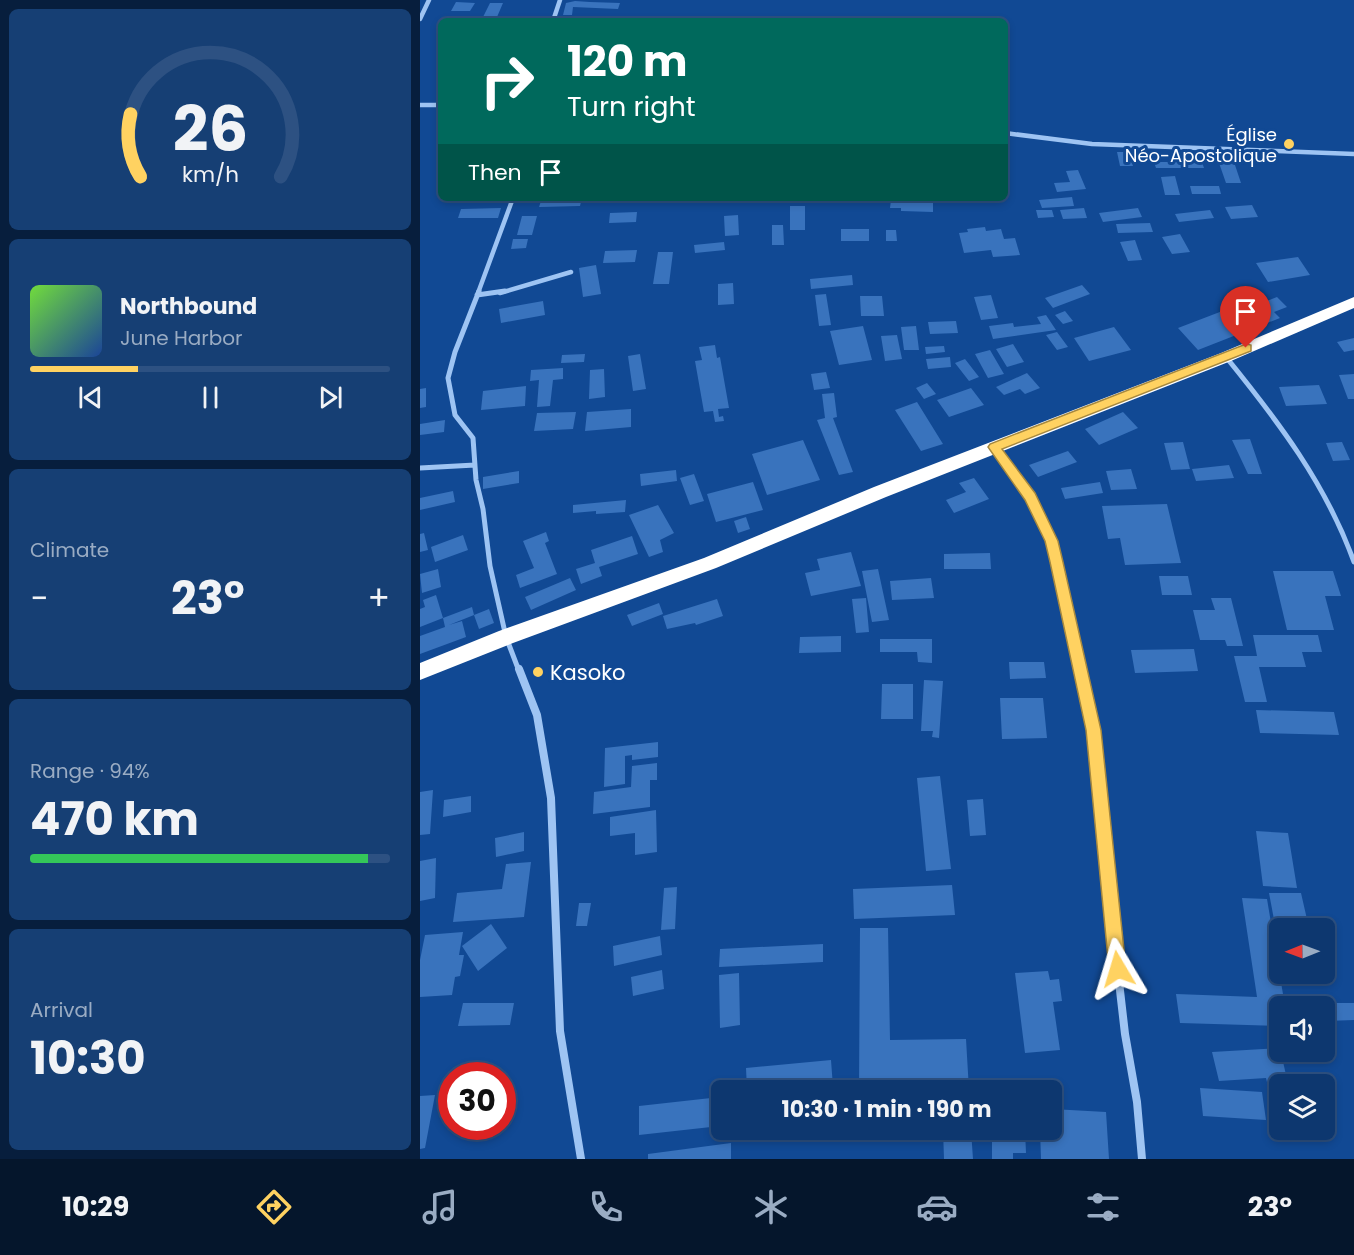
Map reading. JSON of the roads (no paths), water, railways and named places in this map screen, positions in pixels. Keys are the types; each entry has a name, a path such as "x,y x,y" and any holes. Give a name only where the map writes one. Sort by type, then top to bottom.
{"highway":[{"path":"420,672 506,637 710,563 994,447 1226,357 1354,302"}],"street":[{"path":"420,19 429,0"},
{"path":"554,18 560,0"},
{"path":"420,105 438,105"},
{"path":"1008,133 1092,144 1354,154"},
{"path":"512,201 455,352 448,378 455,415 473,438 490,566 506,637 537,715 551,798 560,1031 581,1159"},
{"path":"477,295 496,294 571,272"},
{"path":"1226,357 1282,427 1331,504 1354,562"},
{"path":"994,447 1030,497 1051,541 1094,730 1105,860 1125,1034 1137,1102 1142,1159"},
{"path":"420,468 475,465"}],"place":[{"name":"Église Néo-Apostolique","path":"1289,144"},
{"name":"Kasoko","path":"538,672"}]}
